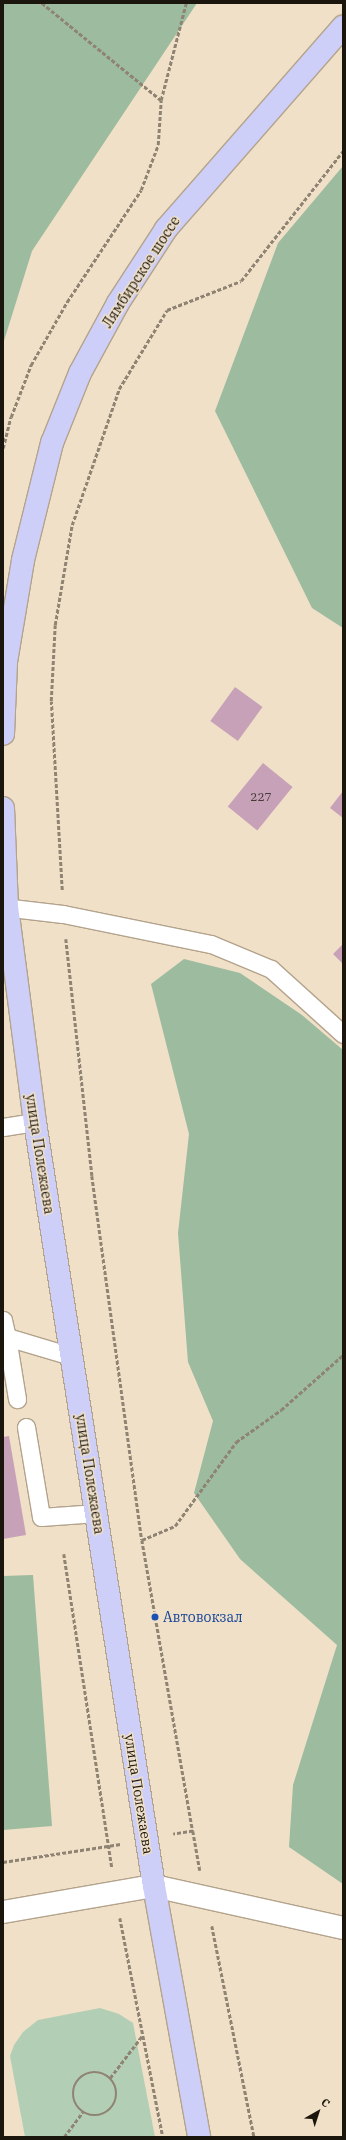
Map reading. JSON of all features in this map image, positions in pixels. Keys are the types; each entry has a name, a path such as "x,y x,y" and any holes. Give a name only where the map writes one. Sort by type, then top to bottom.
{"main road":[{"name":"Лямбирское шоссе","path":"4,663 33,518 52,442 80,373 118,303 166,229 343,27"},
{"path":"3,734 4,663"},
{"name":"улица Полежаева","path":"3,808 5,907 34,1122 97,1513 146,1838 199,2137"}],"street":[{"path":"3,1912 154,1886 343,1928"}],"lane":[{"path":"5,907 63,914 210,944 271,968 343,1034"},
{"path":"3,1127 34,1122"},
{"path":"3,1320 17,1399"},
{"path":"7,1337 71,1356"},
{"path":"26,1427 41,1517 97,1513"}],"path":[{"path":"42,3 161,100"},
{"path":"3,448 11,417 31,365 68,302 141,190 158,145 161,100 186,3"},
{"path":"254,2137 193,1831 142,1540 92,1176 63,914 51,701 55,625 72,525 119,389 167,310 242,281 343,151"},
{"path":"142,1540 175,1526 236,1442 281,1410 343,1356"},
{"path":"64,1554 115,1893 163,2137"},
{"path":"3,1862 109,1846 146,1838 193,1831"},
{"path":"110,2078 142,2036"},
{"path":"90,2072 110,2078 117,2090 110,2110 98,2116 84,2112 74,2101 78,2080 90,2072"},
{"path":"64,2137 84,2112"}],"green space":[{"path":"3,3 197,3 32,251 3,344"},
{"path":"343,166 343,628 312,608 215,411 278,243"},
{"path":"184,959 240,973 302,1015 343,1050 343,1884 289,1847 293,1785 337,1645 240,1559 194,1493 213,1421 188,1362 178,1233 189,1134 151,984"},
{"path":"33,1575 52,1826 3,1830 3,1576"},
{"path":"100,2008 119,2014 133,2023 155,2137 25,2137 10,2056 14,2045 23,2032 38,2020"}],"building":[{"path":"235,687 263,707 238,741 210,721"},
{"path":"263,763 293,787 257,830 228,807"},
{"path":"343,791 343,818 330,808"},
{"path":"343,944 343,964 333,954"},
{"path":"9,1436 26,1535 3,1539 3,1437"}],"place":[{"name":"Автовокзал","path":"155,1617"}]}
